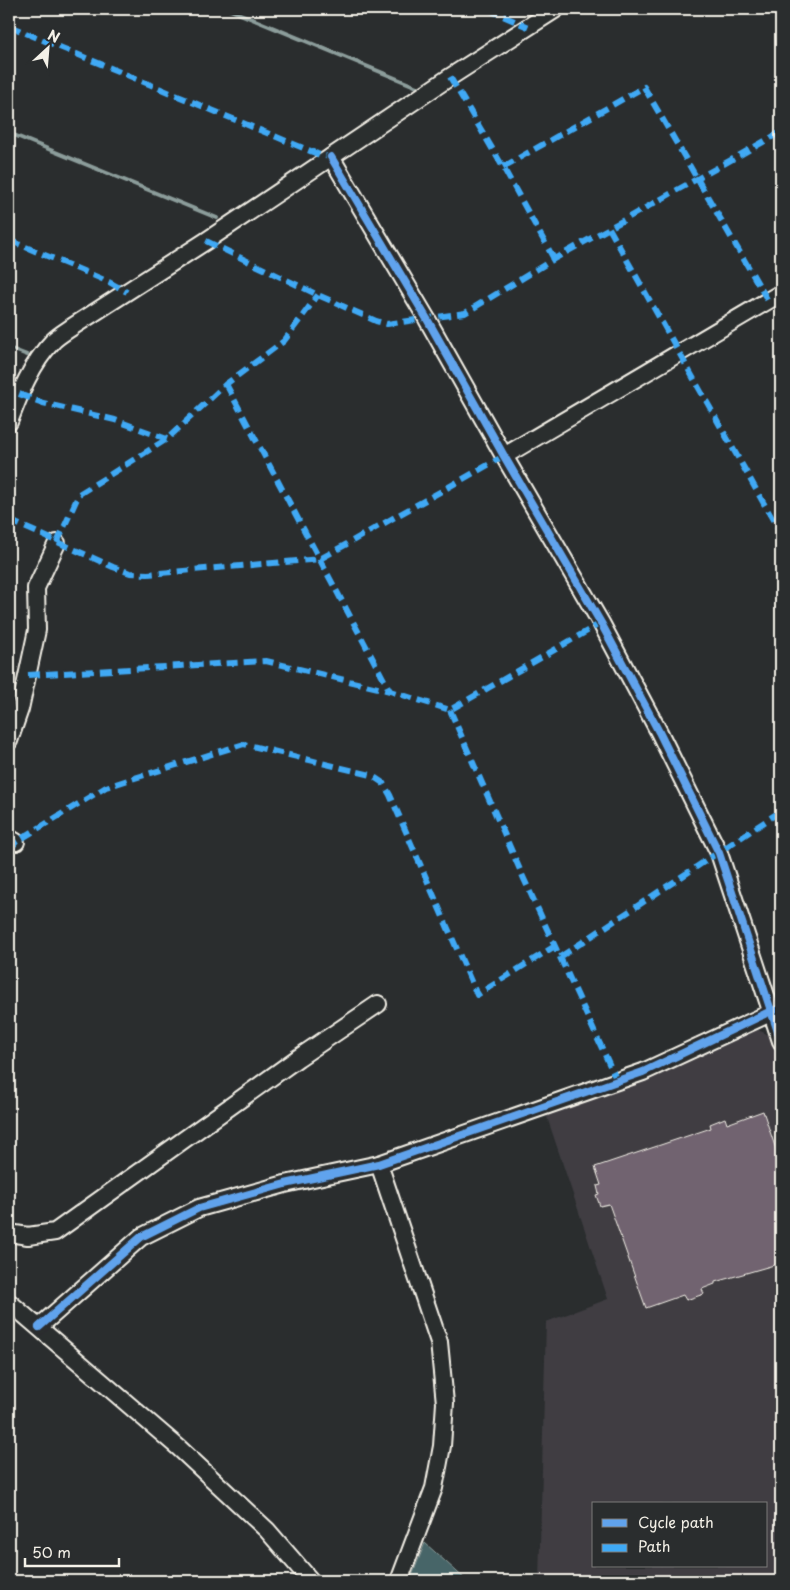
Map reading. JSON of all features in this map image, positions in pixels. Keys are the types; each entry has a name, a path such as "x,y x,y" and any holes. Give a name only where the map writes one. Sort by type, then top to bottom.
{"street":[{"path":"9,422 19,394 36,361 54,340 206,241 450,77 556,9"},
{"path":"331,157 427,319 601,623 660,732 719,853 776,1010 781,1041"},
{"path":"504,456 781,294"},
{"path":"9,741 20,709 37,630 36,588 57,542"},
{"path":"9,1233 28,1236 55,1232 298,1058 378,1004"},
{"path":"39,1328 141,1237 199,1208 285,1184 379,1164 643,1072 776,1010"},
{"path":"379,1164 439,1342 445,1403 442,1446 434,1488 400,1581"},
{"path":"9,1302 179,1448 267,1530 311,1581"}],"shaded area":[{"path":"756,1029 773,1037 781,1060 781,1581 539,1581 546,1322 608,1299 546,1114 652,1077"}],"water":[{"path":"425,1543 467,1581 410,1581"}],"building":[{"path":"763,1111 781,1164 781,1263 715,1282 715,1284 702,1289 704,1294 686,1300 683,1295 646,1308 609,1204 600,1206 596,1195 599,1194 597,1186 601,1185 595,1167 711,1128 710,1124 725,1118 727,1124"}],"waterway":[{"path":"228,9 417,87"},
{"path":"9,133 217,218"},
{"path":"9,348 27,355"}],"marked path":[{"path":"487,9 528,27"},
{"path":"9,26 320,155 331,157"},
{"path":"450,77 554,259"},
{"path":"503,167 644,87 768,301"},
{"path":"206,241 376,321 387,324 465,313 554,259 781,132"},
{"path":"609,228 781,534"},
{"path":"9,240 109,282 127,292"},
{"path":"57,543 79,494 167,439 226,384 284,341 318,295"},
{"path":"226,384 390,691"},
{"path":"19,394 43,403 115,420 167,439"},
{"path":"9,520 130,573 148,574 320,559 504,456"},
{"path":"28,675 266,661 390,691 450,710 601,623"},
{"path":"450,710 524,879 617,1081"},
{"path":"9,850 16,842 106,787 244,744 371,775 383,783 390,795 477,995 555,946"},
{"path":"560,957 781,811"},
{"path":"9,1576 15,1581"}],"cycle path":[{"path":"331,157 427,319 601,623 659,732 719,853 781,1041"},
{"path":"39,1327 141,1237 199,1208 285,1184 379,1164 643,1072 781,1008"}]}
